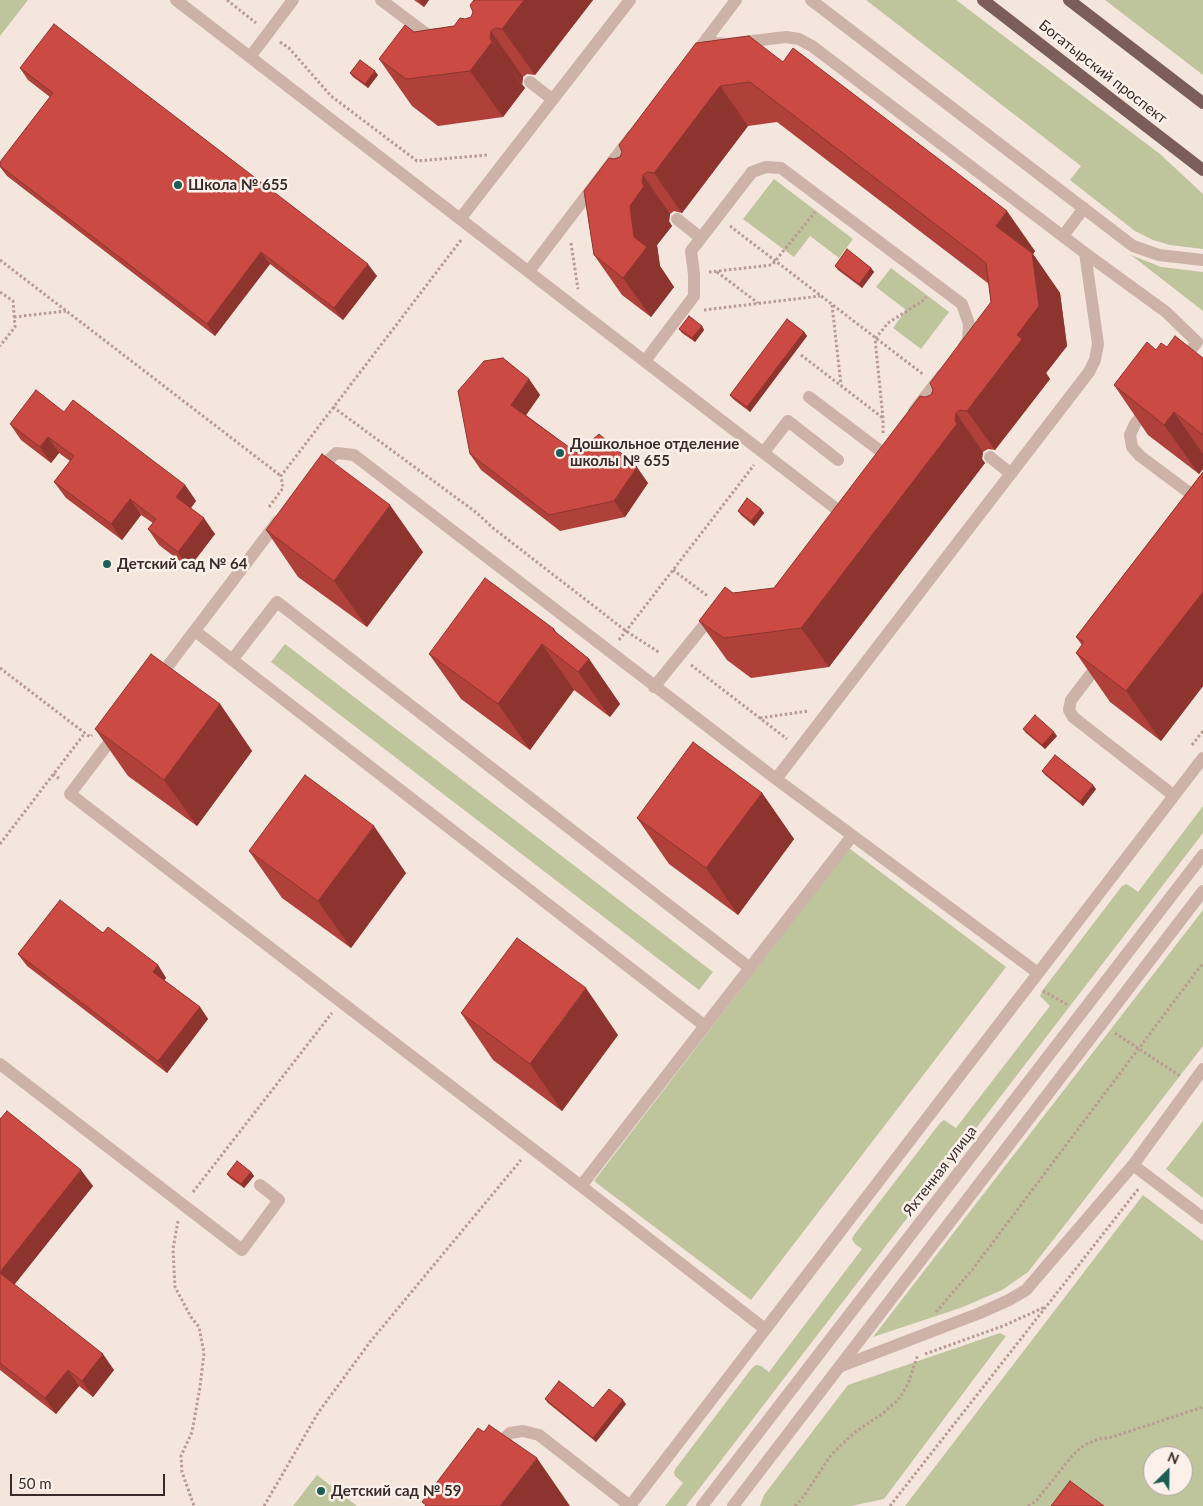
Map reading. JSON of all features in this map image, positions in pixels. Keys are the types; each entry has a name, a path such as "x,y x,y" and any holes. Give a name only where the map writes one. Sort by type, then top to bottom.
{"main road":[{"name":"Богатырский проспект","path":"983,0 1203,170"},
{"path":"1069,0 1203,103"}],"street":[{"path":"176,0 839,511"},
{"path":"250,57 293,0"},
{"path":"381,0 428,35 445,33"},
{"path":"460,219 630,0"},
{"path":"695,53 736,0"},
{"path":"812,0 1133,246 1159,255 1203,260"},
{"path":"707,38 715,43 727,44 786,37 800,39 812,46 1166,312 1197,342 1173,373"},
{"path":"530,82 552,99"},
{"path":"529,271 568,220 612,169 638,129"},
{"path":"645,361 694,296 691,251 752,172 766,167 780,168 962,304 969,324 968,340 935,384 923,406 909,418"},
{"path":"1063,236 1084,208"},
{"path":"677,219 701,238"},
{"path":"776,780 1089,372 1095,360 1098,344 1085,253"},
{"path":"1156,395 1135,424 1130,435 1132,447 1140,456 1203,504"},
{"path":"809,397 883,453"},
{"path":"764,452 788,421 838,460"},
{"path":"312,478 323,464 336,453 354,454 776,780 1038,973"},
{"path":"990,457 1010,473"},
{"path":"152,686 284,514"},
{"path":"232,660 277,602 750,968"},
{"path":"654,687 720,605"},
{"path":"195,631 705,1026"},
{"path":"1107,653 1071,700 1070,710 1073,717 1174,795"},
{"path":"122,726 70,794 765,1329"},
{"path":"487,1456 498,1442 510,1433 523,1431 539,1435 630,1506 1203,758"},
{"path":"581,1186 852,836"},
{"name":"Яхтенная улица","path":"702,1506 1203,855"},
{"path":"733,1506 1203,891"},
{"path":"0,1064 242,1250 279,1200 260,1185"},
{"path":"839,1367 1002,1303 1026,1290 1132,1165 1203,1069"},
{"path":"1132,1165 1203,1218"}],"path":[{"path":"227,0 289,48 331,96 417,161 511,153"},
{"path":"694,274 772,265 824,200"},
{"path":"718,216 935,384"},
{"path":"568,220 581,312"},
{"path":"302,448 471,227"},
{"path":"0,260 280,476"},
{"path":"717,271 758,304"},
{"path":"883,453 883,418 875,338 888,324 924,300 936,284"},
{"path":"0,292 13,302 15,327 0,346"},
{"path":"681,313 821,296"},
{"path":"832,305 841,386"},
{"path":"14,317 66,311"},
{"path":"801,355 883,418"},
{"path":"333,407 477,513 493,528 626,631 665,657"},
{"path":"609,652 764,452"},
{"path":"673,570 720,605"},
{"path":"691,665 800,749"},
{"path":"0,668 90,737 96,729"},
{"path":"760,718 831,707"},
{"path":"0,844 86,733"},
{"path":"795,1506 804,1496 824,1464 838,1448 855,1432 882,1414 898,1400 908,1384 932,1318 939,1306 967,1276 1203,963"},
{"path":"194,1506 182,1472 181,1456 192,1432 204,1353 199,1327 191,1317 175,1287 173,1249 182,1204 341,1002"},
{"path":"264,1506 318,1413 370,1342 532,1148"},
{"path":"890,1506 1149,1176"},
{"path":"908,1360 1003,1326 1046,1307"},
{"path":"1028,1506 1042,1494 1072,1456 1084,1446 1099,1439 1112,1437 1203,1407"}],"green space":[{"path":"0,0 28,0 0,36"},
{"path":"866,0 956,0 1160,154 1203,194 1203,249 1170,245 1153,240 1135,231 1070,180 1081,166"},
{"path":"1105,0 1203,0 1203,75"},
{"path":"774,179 853,239 839,258 810,236 794,257 743,219"},
{"path":"1131,255 1161,267 1203,272 1203,311"},
{"path":"891,268 949,312 921,349 893,328 906,310 876,287"},
{"path":"285,644 713,972 699,990 271,662"},
{"path":"1203,806 1203,833 686,1506 665,1506 683,1483 675,1476 676,1468 752,1368 756,1365 761,1366 769,1372 862,1249 852,1239 854,1235 940,1123 944,1120 956,1128 1050,1006 1040,996 1042,991 1122,886 1126,884 1138,892"},
{"path":"849,848 1006,967 751,1300 594,1181"},
{"path":"1203,910 1203,1046 1057,1235 1028,1272 1002,1290 963,1307 873,1337"},
{"path":"1203,1121 1203,1198 1166,1169"},
{"path":"1143,1195 1203,1241 1203,1506 905,1506"},
{"path":"1000,1333 1006,1336 884,1499 851,1506 760,1506 764,1495 848,1385"},
{"name":"Детский сад № 59","path":"317,1475 357,1506 293,1506"}],"building":[{"path":"474,0 524,0 502,29 495,28 491,31 490,38 492,42 470,71 406,79 379,59 405,25 414,32 454,26 460,18 471,17 473,12 470,5"},
{"path":"54,24 368,264 334,308 261,252 207,324 0,166 0,162 53,93 20,68"},
{"path":"749,36 783,62 793,48 1007,211 996,226 1032,253 1039,306 1017,335 1022,339 967,411 960,410 956,413 955,420 957,424 801,628 724,638 699,621 725,587 733,593 774,588 920,396 931,395 933,390 930,383 991,302 986,263 750,82 720,86 654,173 647,172 643,175 642,182 644,186 630,206 634,237 647,247 623,278 594,255 584,191 609,158 620,157 622,152 619,145 696,43"},
{"path":"360,60 375,71 365,84 350,73"},
{"path":"847,249 871,268 859,284 835,266"},
{"path":"689,316 702,326 692,338 679,329"},
{"path":"787,319 804,332 747,407 730,395"},
{"path":"1175,336 1203,358 1203,435 1174,412 1164,425 1114,385 1147,342 1156,350 1161,343 1167,347"},
{"path":"503,358 529,379 511,405 577,453 599,434 637,467 614,501 549,515 470,454 458,391 484,361"},
{"path":"36,390 64,412 73,400 185,485 176,497 204,518 178,552 148,529 156,519 130,499 111,524 54,482 74,456 48,437 40,447 10,424"},
{"path":"322,454 390,505 334,581 266,530"},
{"path":"1203,472 1203,592 1126,691 1076,653 1084,642 1076,637"},
{"path":"747,498 761,509 751,521 738,511"},
{"path":"485,578 554,629 589,659 578,672 542,644 498,704 429,654"},
{"path":"151,654 220,704 164,780 95,729"},
{"path":"1035,715 1054,732 1042,745 1023,729"},
{"path":"693,742 762,793 706,868 637,818"},
{"path":"1055,755 1093,785 1080,802 1042,771"},
{"path":"305,775 374,826 318,901 249,851"},
{"path":"60,900 103,933 108,927 158,965 153,972 200,1007 158,1061 18,954"},
{"path":"517,938 586,988 530,1064 461,1013"},
{"path":"7,1111 81,1170 0,1272 0,1119"},
{"path":"237,1161 251,1172 241,1184 227,1174"},
{"path":"0,1273 103,1354 82,1381 68,1370 45,1398 0,1363"},
{"path":"559,1381 593,1408 609,1389 623,1400 593,1438 545,1399"},
{"path":"489,1425 537,1458 500,1506 425,1506 422,1502 478,1428 484,1432"},
{"path":"1070,1481 1104,1506 1051,1506"}],"place":[{"name":"Школа № 655","path":"178,185"},
{"name":"Дошкольное отделение школы № 655","path":"560,453"},
{"name":"Детский сад № 64","path":"107,564"},
{"name":"Детский сад № 59","path":"321,1491"}]}
